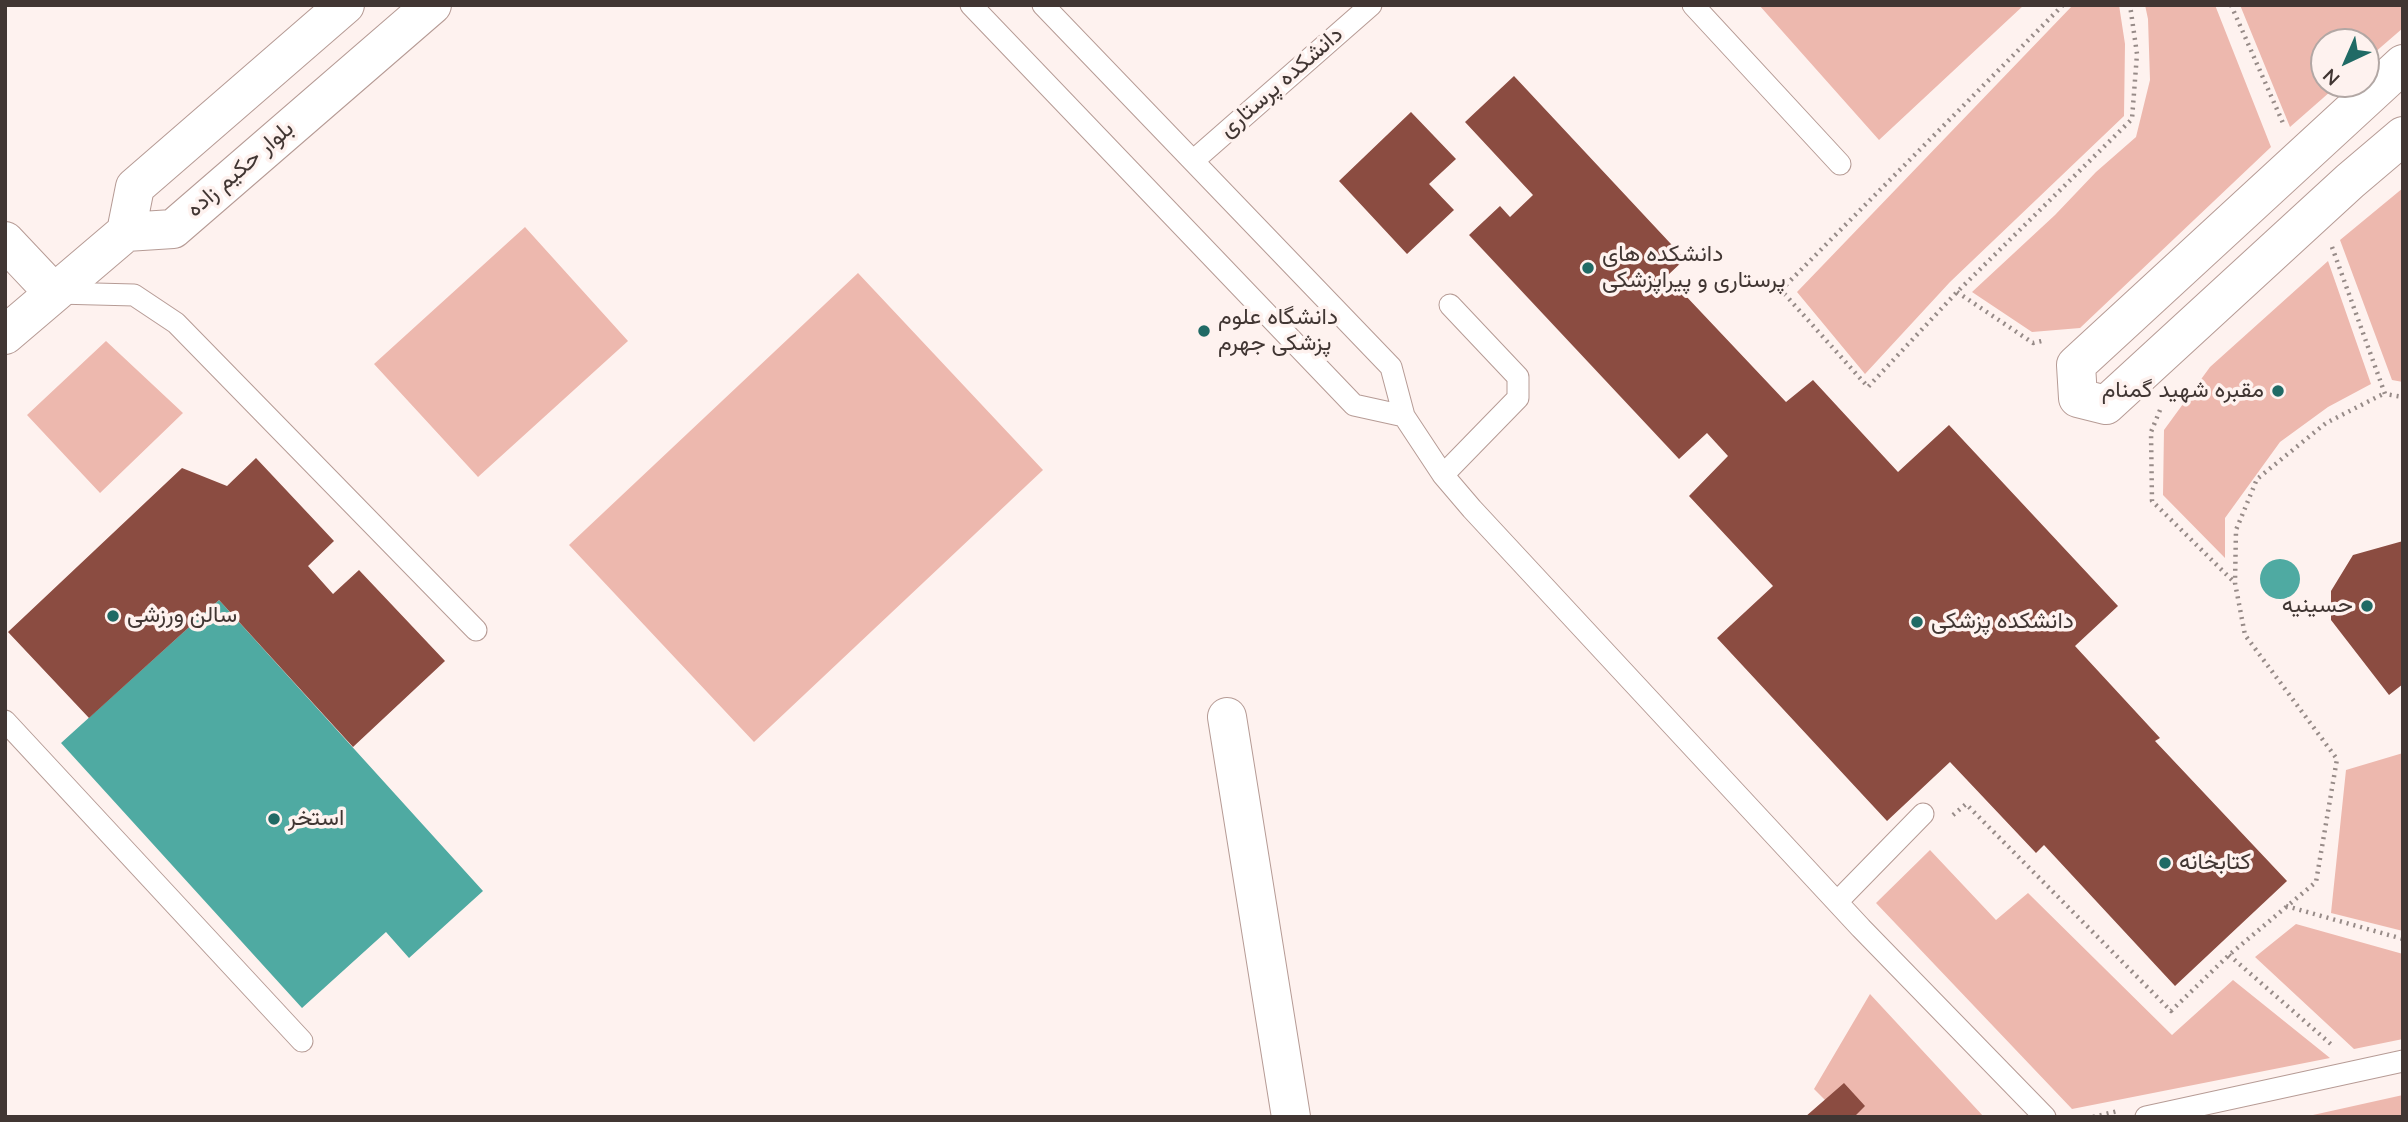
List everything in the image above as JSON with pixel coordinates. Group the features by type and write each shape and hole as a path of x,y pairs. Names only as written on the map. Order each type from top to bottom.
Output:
{"street":[{"path":"5,335 126,232 135,187 345,5"},
{"name":"بلوار حکیم زاده","path":"126,232 173,229 432,5"},
{"path":"2403,64 2076,365 2078,398 2106,405 2403,136"},
{"path":"5,241 54,293"},
{"path":"1227,717 1291,1117"}],"lane":[{"path":"971,5 1354,405 1404,416"},
{"path":"1043,5 1391,367 1404,416 1443,475 1592,640 1837,902 2045,1117"},
{"name":"دانشکده پرستاری","path":"1193,161 1371,5"},
{"path":"1693,5 1840,164"},
{"path":"54,293 134,295 177,323 477,630"},
{"path":"1443,475 1518,398 1518,377 1450,305"},
{"path":"5,721 302,1041"},
{"path":"1837,902 1923,814"},
{"path":"2146,1117 2403,1061"}],"path":[{"path":"2063,5 1781,290 1868,387 1957,292 2132,119 2137,54 2130,5"},
{"path":"2231,5 2286,130"},
{"path":"2311,217 2334,251 2385,393"},
{"path":"1946,822 1966,804 2171,1011 2285,905 2316,882 2337,759 2245,635 2235,583 2236,530 2257,479 2326,423 2385,393 2403,397"},
{"path":"2161,406 2151,432 2152,501 2235,583"},
{"path":"2285,905 2403,939"},
{"path":"2229,955 2339,1051"}],"shaded area":[{"path":"1759,5 2024,5 1879,140"},
{"path":"2073,5 2119,5 2125,44 2124,116 1950,282 1865,374 1797,292"},
{"path":"2145,5 2215,5 2271,147 2080,328 2032,332 1972,292 2136,137 2150,80"},
{"path":"2240,5 2403,5 2403,28 2380,48 2380,28 2310,28 2310,98 2323,98 2290,127"},
{"path":"2403,188 2403,382 2392,380 2340,240"},
{"path":"525,227 628,341 478,477 374,364"},
{"path":"2328,261 2371,384 2328,407 2280,442 2225,518 2225,558 2163,495 2164,430 2210,367"},
{"path":"858,273 1043,470 754,742 569,545"},
{"path":"106,341 183,413 100,493 27,415"},
{"path":"2403,753 2403,931 2331,913 2346,770"},
{"path":"1930,850 1996,920 2028,893 2172,1035 2233,980 2330,1058 2072,1109 1876,903"},
{"path":"2296,924 2403,954 2403,1039 2354,1049 2255,957"},
{"path":"1870,994 1984,1117 1842,1117 1814,1089"},
{"path":"2403,1095 2403,1117 2304,1117"}],"water":[{"path":"2280,559 2294,565 2300,579 2294,593 2280,599 2266,593 2260,579 2266,565"},
{"name":"استخر","path":"219,600 483,891 409,958 386,932 302,1008 61,743"}],"building":[{"name":"دانشکده پزشکی","path":"1514,76 1685,259 1667,276 1786,402 1813,380 1898,472 1949,425 2118,606 2075,646 2160,738 2155,741 2287,881 2175,986 2044,845 2036,853 1950,762 1887,821 1717,638 1773,586 1689,496 1728,456 1707,433 1679,459 1469,235 1500,206 1510,217 1533,195 1465,122"},
{"path":"1411,112 1456,159 1429,184 1454,210 1407,254 1339,181"},
{"path":"256,458 334,541 308,566 333,594 359,570 445,661 353,747 219,600 89,718 8,632 182,468 227,486"},
{"name":"حسینیه","path":"2403,541 2403,684 2389,695 2331,620 2331,591 2353,555"},
{"path":"1844,1083 1865,1106 1854,1117 1805,1117"}],"place":[{"name":"دانشکده های پرستاری و پیراپزشکی","path":"1588,268"},
{"name":"دانشگاه علوم پزشکی جهرم","path":"1204,331"},
{"name":"مقبره شهید گمنام","path":"2278,391"},
{"name":"حسینیه","path":"2367,606"},
{"name":"سالن ورزشی","path":"113,616"},
{"name":"دانشکده پزشکی","path":"1917,622"},
{"name":"استخر","path":"274,819"},
{"name":"کتابخانه","path":"2165,863"}]}
